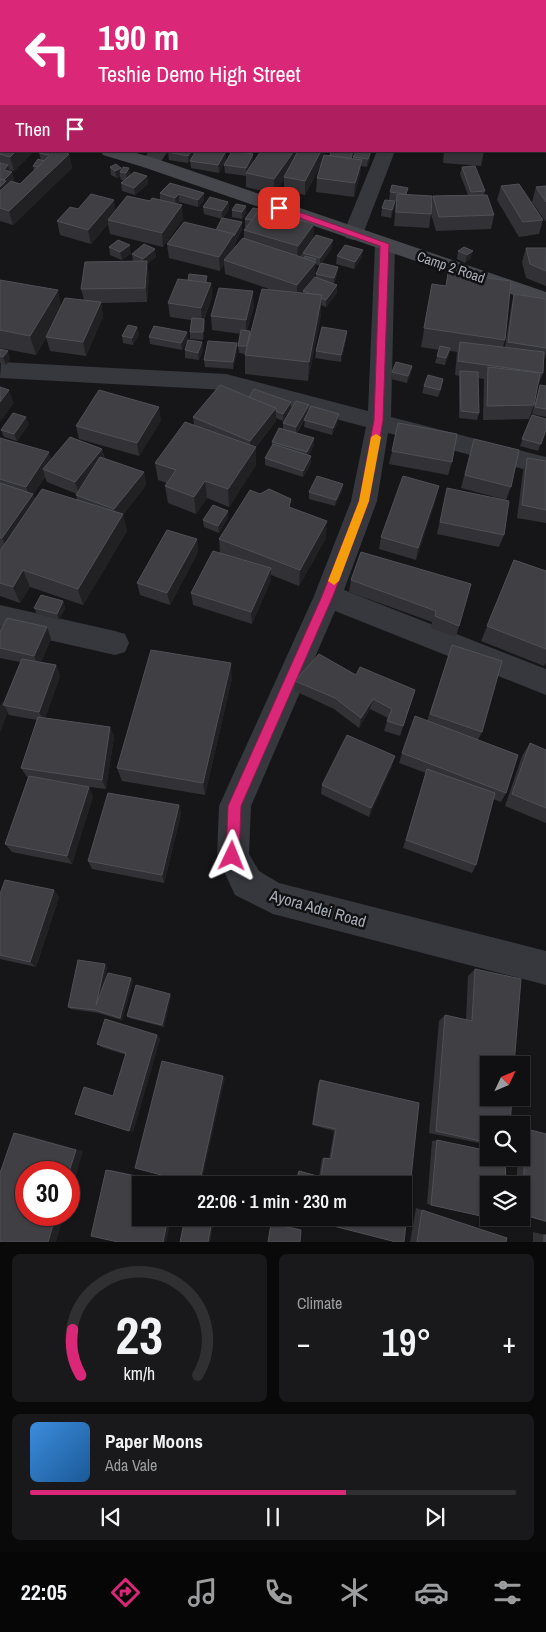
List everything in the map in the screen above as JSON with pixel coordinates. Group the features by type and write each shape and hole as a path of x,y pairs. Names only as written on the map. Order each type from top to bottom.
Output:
{"street":[{"name":"Camp 2 Road","path":"117,152 155,157 353,234 546,299"},
{"path":"353,234 386,152"},
{"name":"Ayora Adei Road","path":"384,244 379,420 364,501 328,596 235,806 232,856 247,883 273,898 546,968"},
{"path":"1,370 226,382 379,420 546,466"},
{"path":"328,596 546,682"},
{"path":"0,617 115,643"}],"building":[{"path":"0,152 15,152 10,157 0,154"},
{"path":"40,152 50,152 48,155"},
{"path":"53,152 69,154 9,211 0,208 0,191 11,181 20,184"},
{"path":"168,152 190,152 188,156"},
{"path":"195,152 225,152 218,165 190,161"},
{"path":"231,152 253,154 246,168 224,165"},
{"path":"260,152 293,152 274,179 246,173"},
{"path":"297,152 320,152 305,181 284,177"},
{"path":"331,152 353,152 351,158 330,156"},
{"path":"356,152 371,152 368,159 353,157"},
{"path":"324,155 362,160 355,183 317,178"},
{"path":"38,159 44,161 38,167 33,166"},
{"path":"0,163 8,165 4,170 12,172 4,180 0,179"},
{"path":"116,164 121,168 115,171 110,167"},
{"path":"475,166 485,191 471,192 462,167"},
{"path":"123,167 129,168 126,173 120,172"},
{"path":"134,172 147,176 134,188 121,183"},
{"path":"0,179 6,181 0,187"},
{"path":"170,183 204,193 198,200 179,194 175,198 160,193"},
{"path":"519,184 543,220 523,222 501,186"},
{"path":"392,185 408,188 406,194 390,192"},
{"path":"546,186 546,202 536,187"},
{"path":"91,194 114,200 88,230 57,221 70,207 78,209"},
{"path":"397,194 432,196 431,214 396,212"},
{"path":"487,195 494,215 439,217 433,196"},
{"path":"127,196 150,201 152,198 182,205 162,233 108,220"},
{"path":"210,197 228,202 222,211 203,207"},
{"path":"385,200 395,201 392,210 382,208"},
{"path":"236,204 246,206 242,212 232,210"},
{"path":"253,208 259,209 252,220 245,219"},
{"path":"261,209 314,224 298,246 244,230"},
{"path":"222,218 242,222 234,236 234,234 216,230"},
{"path":"184,222 234,234 219,257 167,244"},
{"path":"316,235 333,240 320,258 303,253"},
{"path":"243,238 316,262 297,285 224,260"},
{"path":"118,240 130,245 120,252 109,247"},
{"path":"144,244 155,249 143,259 132,254"},
{"path":"345,245 363,250 355,262 337,256"},
{"path":"464,247 473,251 467,255 458,251"},
{"path":"526,248 546,248 546,271 530,264"},
{"path":"305,256 316,259 314,262 304,258"},
{"path":"147,261 145,288 81,289 85,262"},
{"path":"321,263 338,267 334,278 316,274"},
{"path":"448,273 511,281 505,340 424,328 432,284 446,286"},
{"path":"189,274 207,276 205,283 188,280"},
{"path":"315,277 337,285 326,300 321,298 322,295 303,291"},
{"path":"178,279 211,283 201,308 168,303"},
{"path":"0,280 58,290 30,336 0,330"},
{"path":"219,288 253,291 246,320 211,316"},
{"path":"262,289 322,295 309,362 245,355"},
{"path":"514,294 546,299 546,348 508,342"},
{"path":"65,298 101,302 83,342 46,337"},
{"path":"192,318 204,319 203,332 190,332"},
{"path":"128,325 137,327 132,338 122,336"},
{"path":"154,326 187,332 181,343 149,337"},
{"path":"322,327 347,331 341,355 316,351"},
{"path":"241,330 250,331 247,346 238,346"},
{"path":"188,340 202,342 198,353 185,350"},
{"path":"208,341 237,343 233,362 204,360"},
{"path":"460,342 544,352 543,373 458,361"},
{"path":"440,346 450,348 446,358 437,356"},
{"path":"0,349 8,351 3,357 0,356"},
{"path":"396,362 412,366 408,376 392,372"},
{"path":"488,367 540,373 534,405 487,406"},
{"path":"460,371 478,372 479,413 461,411"},
{"path":"428,375 443,379 440,390 424,386"},
{"path":"220,385 276,408 250,441 193,417"},
{"path":"540,385 546,386 546,409 535,407"},
{"path":"0,387 9,390 0,402"},
{"path":"254,389 291,402 283,414 276,411 276,408 249,397"},
{"path":"99,390 159,407 137,443 76,426"},
{"path":"296,401 309,405 296,427 283,423"},
{"path":"311,406 339,414 333,428 304,420"},
{"path":"13,413 26,417 14,434 1,430"},
{"path":"532,415 546,419 546,430 541,444 522,439"},
{"path":"185,422 256,447 228,489 205,481 194,497 165,486 176,470 155,463"},
{"path":"398,423 457,434 452,462 392,451"},
{"path":"279,428 314,438 307,452 272,442"},
{"path":"70,437 102,449 75,482 43,469"},
{"path":"0,438 49,452 26,487 0,479"},
{"path":"474,439 519,450 511,487 465,475"},
{"path":"273,444 311,456 303,471 265,458"},
{"path":"100,457 144,472 114,509 76,495"},
{"path":"527,458 546,461 546,510 522,505"},
{"path":"317,476 343,484 336,500 309,492"},
{"path":"403,476 439,486 418,548 381,537"},
{"path":"0,483 33,494 2,538 0,538"},
{"path":"447,488 509,501 504,535 440,522"},
{"path":"42,489 123,514 78,589 23,570 13,587 0,583 0,551"},
{"path":"269,489 291,499 289,507 327,521 300,570 219,539 250,490 260,494"},
{"path":"213,505 228,511 218,526 203,520"},
{"path":"167,530 197,539 167,593 137,583"},
{"path":"213,551 271,568 251,612 191,593"},
{"path":"361,552 471,584 459,626 435,616 436,611 351,580"},
{"path":"514,560 546,571 546,649 487,626"},
{"path":"41,595 63,601 57,614 34,608"},
{"path":"7,618 47,627 34,656 0,648 0,632"},
{"path":"452,645 502,661 482,732 430,714"},
{"path":"151,650 231,663 203,783 117,768"},
{"path":"319,654 356,675 360,667 415,690 403,726 387,721 392,709 373,699 361,718 335,698 295,681"},
{"path":"22,659 56,665 39,712 3,705"},
{"path":"415,716 518,755 506,793 402,753"},
{"path":"38,717 110,727 102,780 21,768"},
{"path":"347,735 395,756 371,808 322,785"},
{"path":"530,743 546,750 546,808 512,794"},
{"path":"427,769 495,793 476,865 406,840"},
{"path":"29,776 89,787 67,856 5,844"},
{"path":"108,793 179,805 162,875 88,861"},
{"path":"5,880 54,890 30,962 0,955 0,894"},
{"path":"78,960 105,964 96,1005 108,973 131,978 120,1018 95,1010 68,1007"},
{"path":"475,969 521,979 515,1056 480,1056 480,1106 511,1106 511,1116 480,1116 480,1141 436,1131 445,1015 472,1021"},
{"path":"136,985 170,994 162,1025 127,1016"},
{"path":"105,1019 157,1035 129,1131 75,1114 84,1087 113,1096 126,1053 97,1044"},
{"path":"162,1061 223,1076 201,1176 165,1176 135,1168"},
{"path":"320,1080 419,1103 411,1176 321,1176 324,1158 331,1159 336,1129 313,1124"},
{"path":"530,1130 546,1134 546,1221 530,1217 530,1176 524,1176 524,1166 530,1166"},
{"path":"14,1133 76,1150 72,1161 15,1161 15,1226 53,1226 48,1242 0,1242 0,1173"},
{"path":"437,1140 480,1149 480,1166 505,1166 506,1176 480,1176 480,1216 431,1205"},
{"path":"106,1170 135,1176 132,1176 132,1226 166,1226 163,1242 118,1242 91,1236"},
{"path":"299,1171 317,1176 298,1176"},
{"path":"422,1210 507,1238 506,1242 417,1242"},
{"path":"183,1226 211,1226 208,1242 180,1242"},
{"path":"271,1226 301,1230 300,1242 268,1242"},
{"path":"333,1226 406,1226 404,1242 396,1242"}],"slow traffic":[{"path":"334,581 364,501 376,437"}],"route":[{"path":"232,856 235,806 328,596 356,524 364,501 379,420 384,244 279,208"}]}
